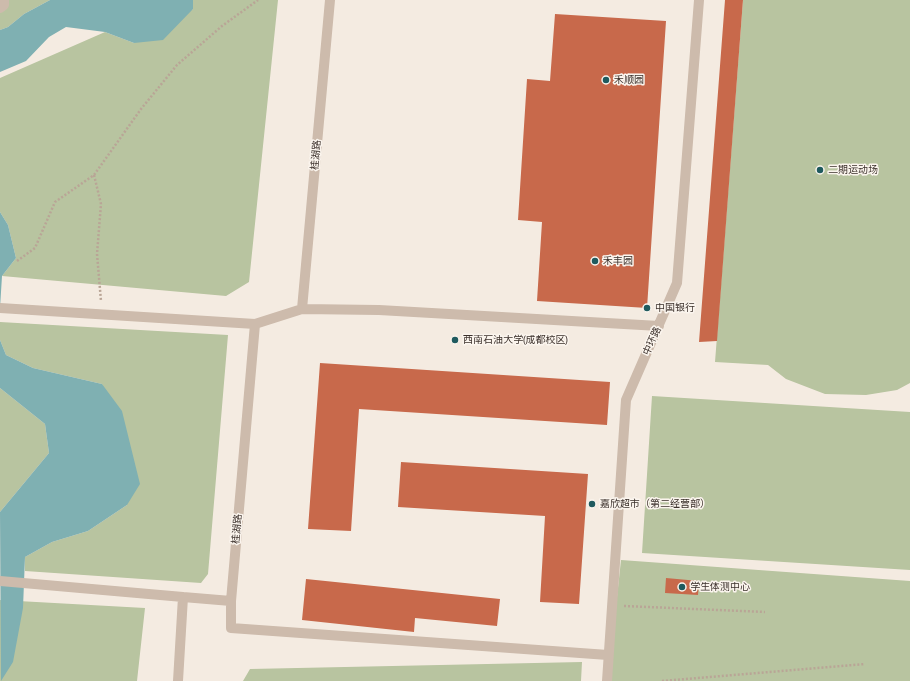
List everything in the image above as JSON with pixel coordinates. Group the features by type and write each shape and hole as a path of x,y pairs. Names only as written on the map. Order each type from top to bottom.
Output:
{"lane":[{"path":"0,8 4,5 4,0"},
{"name":"桂湖路","path":"302,309 330,0"},
{"name":"中环路","path":"607,681 626,400 677,283 699,0"},
{"path":"3,308 254,324 302,309 379,310 658,326"},
{"name":"桂湖路","path":"254,324 230,628 608,655"},
{"path":"0,581 231,601"},
{"path":"178,681 183,597"}],"path":[{"path":"17,261 35,248 55,202 94,175 141,109 177,65 222,26 258,0"},
{"path":"94,175 101,204 97,254 102,296 100,314"},
{"path":"612,605 765,612"},
{"path":"662,681 865,664"}],"green space":[{"path":"6,0 50,0 24,14 8,27 0,30 0,12"},
{"path":"193,0 278,0 249,282 226,296 2,276 16,258 8,225 0,212 0,78 105,32 134,43 193,9"},
{"name":"二期运动场","path":"743,0 910,0 910,383 897,390 866,395 825,394 786,379 768,365 715,362"},
{"path":"0,322 228,335 208,574 201,583 25,571 25,557 52,542 88,531 127,505 102,384 33,368 6,355 0,340"},
{"path":"0,388 45,424 49,453 0,512"},
{"path":"652,396 910,412 910,570 642,553"},
{"path":"621,560 910,581 910,681 608,681"},
{"path":"0,600 145,608 137,681 0,681"},
{"path":"582,662 581,681 243,681 250,669"}],"water":[{"path":"50,0 193,0 193,9 163,40 134,43 105,32 66,27 49,37 26,61 0,72 0,30 8,27 24,14"},
{"path":"0,212 8,225 16,258 2,276 0,308"},
{"path":"0,340 6,355 33,368 102,384 122,411 140,484 127,505 88,531 52,542 25,557 23,608 13,662 1,681 0,512 49,453 45,424 0,388"}],"building":[{"path":"725,0 743,0 717,341 699,342"},
{"path":"555,14 666,21 647,308 537,301 542,222 518,220 527,79 550,81"},
{"path":"320,363 610,382 607,425 359,409 351,531 308,529"},
{"path":"401,462 588,474 579,604 540,602 545,516 398,507"},
{"name":"学生体测中心","path":"666,578 699,581 698,595 665,593"},
{"path":"306,579 500,599 497,626 415,618 414,632 302,620"}],"place":[{"name":"禾顺园","path":"606,80"},
{"name":"二期运动场","path":"820,170"},
{"name":"禾丰园","path":"595,261"},
{"name":"中国银行","path":"647,308"},
{"name":"西南石油大学(成都校区)","path":"455,340"},
{"name":"嘉欣超市（第二经营部）","path":"592,504"},
{"name":"学生体测中心","path":"682,587"}]}
